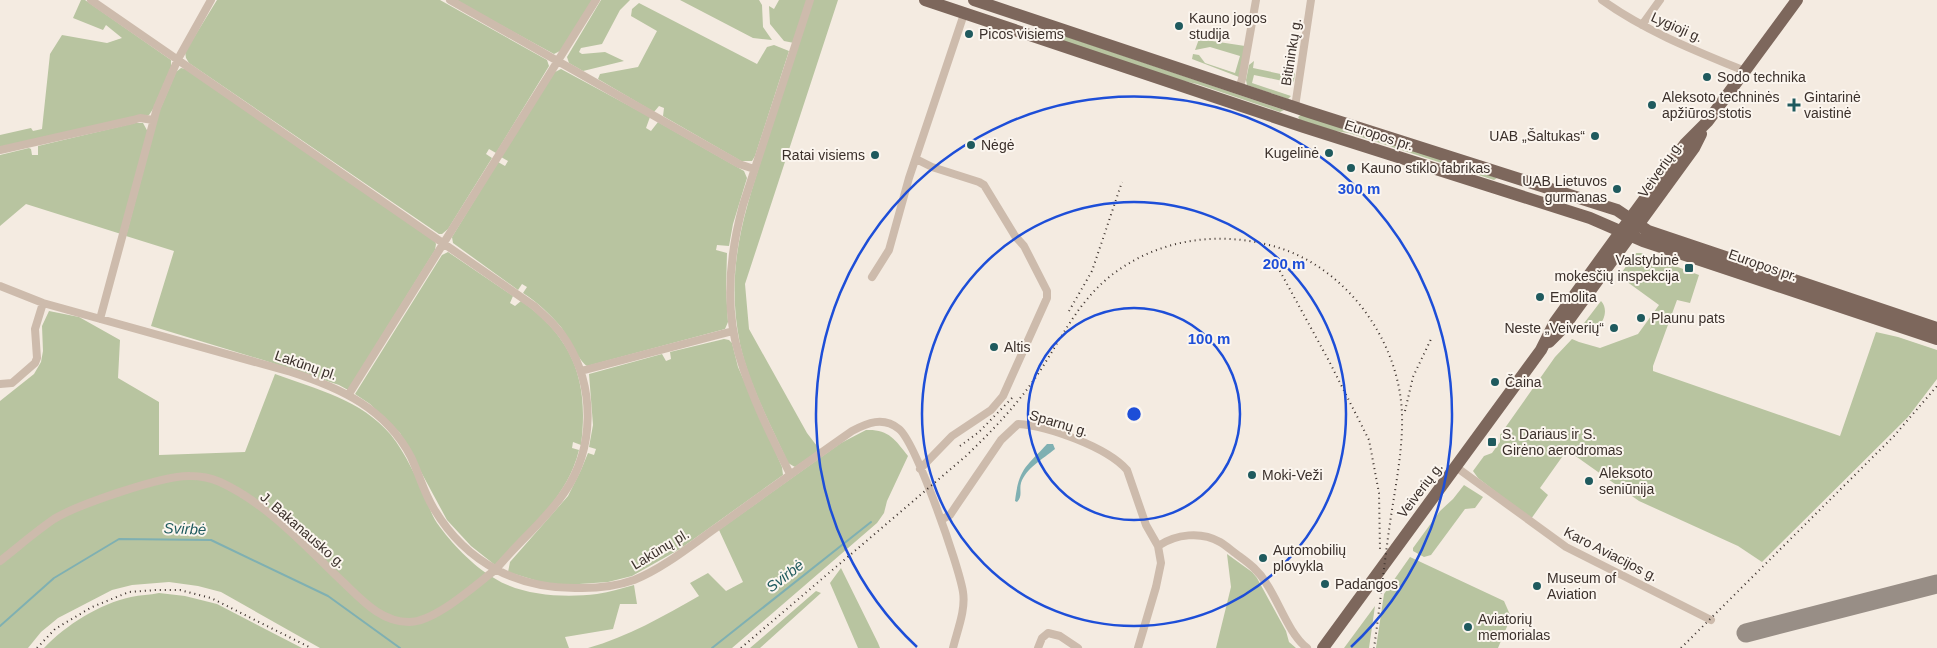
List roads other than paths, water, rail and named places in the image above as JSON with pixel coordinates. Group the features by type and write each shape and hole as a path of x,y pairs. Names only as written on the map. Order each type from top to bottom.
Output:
{"main road":[{"name":"Europos pr.","path":"925,0 1278,118 1598,221 1626,234 1937,339"},
{"path":"964,14 969,0"},
{"name":"Europos pr.","path":"974,0 1239,89 1608,207 1648,231 1937,328"},
{"name":"Veiverių g.","path":"1323,648 1541,350 1563,328 1634,222 1694,148 1708,121 1794,1"},
{"path":"1048,41 1053,26"},
{"path":"1278,118 1291,114 1295,107"},
{"path":"1503,190 1508,175"}],"street":[{"name":"J. Bakanausko g.","path":"0,561 49,522 78,508 130,489 189,476 208,478 220,482 259,506 284,526 380,615 396,621 409,622 435,615 495,570 556,503 582,457 587,426 586,396 581,371 566,340 554,324 534,306 444,243 178,58 91,0"},
{"path":"100,319 163,93 178,58 211,0"},
{"path":"450,0 739,164 754,169"},
{"path":"349,394 596,0"},
{"path":"790,474 749,386 738,354 730,294 733,246 741,211 810,0"},
{"path":"1239,89 1256,0"},
{"name":"Bitininkų g.","path":"1295,107 1311,0"},
{"name":"Lygioji g.","path":"1602,0 1642,26 1745,71"},
{"path":"1642,26 1660,0"},
{"path":"872,277 889,250 916,159 964,14"},
{"path":"0,150 133,120 145,118 154,120"},
{"path":"916,159 932,167 979,182 984,186 1015,236 1024,246 1047,291 1047,298 1003,396 991,410 952,436 920,469"},
{"name":"Lakūnų pl.","path":"0,286 43,303 292,372 349,394 389,426 410,456 433,508 461,543 495,570 528,583 551,588 588,588 623,583 649,573 681,553 852,431 869,422 884,422 898,428 910,444 941,520 957,567 964,593 962,612 953,648"},
{"path":"0,384 12,383 35,363 37,358 35,329 43,303"},
{"path":"581,371 734,331"},
{"name":"Sparnų g.","path":"941,520 950,514 1008,432 1018,424 1079,441 1105,452 1127,470 1146,525 1158,546 1161,563 1138,648"},
{"name":"Karo Aviacijos g.","path":"1456,467 1566,548 1711,620"},
{"path":"1158,546 1166,541 1184,536 1209,538 1220,542 1258,570 1293,630 1307,648"},
{"path":"1038,648 1045,634 1054,634 1066,639 1078,648"}],"water":[{"path":"1047,444 1053,444 1055,449 1035,464 1023,478 1020,497 1017,502 1015,501 1021,475 1029,463"}],"waterway":[{"name":"Svirbė","path":"712,648 871,522"},
{"name":"Svirbė","path":"0,626 54,578 119,539 211,540 328,596 400,648"}],"railway":[{"path":"1069,311 1092,271 1122,182"},
{"path":"741,648 986,437 1022,396 1074,317 1106,279 1137,259 1155,251 1173,245 1211,239 1250,241 1269,245 1296,254 1321,269 1344,287 1363,309 1379,333 1391,359 1399,387 1402,415 1401,442 1374,648"},
{"path":"1275,262 1329,361 1369,440 1379,493 1380,551"},
{"path":"1405,411 1413,377 1432,337"},
{"path":"1681,648 1894,436 1937,386"},
{"path":"960,446 979,432 1013,397"},
{"path":"37,648 55,629 92,607 129,592 156,590 180,590 211,598 311,648"}],"place":[{"name":"Kauno jogos studija","path":"1179,26"},
{"name":"Picos visiems","path":"969,34"},
{"name":"Sodo technika","path":"1707,77"},
{"name":"Aleksoto techninės apžiūros stotis","path":"1652,105"},
{"name":"Gintarinė vaistinė","path":"1794,105"},
{"name":"UAB „Šaltukas“","path":"1595,136"},
{"name":"Nėgė","path":"971,145"},
{"name":"Kugelinė","path":"1329,153"},
{"name":"Ratai visiems","path":"875,155"},
{"name":"Kauno stiklo fabrikas","path":"1351,168"},
{"name":"UAB Lietuvos gurmanas","path":"1617,189"},
{"name":"Valstybinė mokesčių inspekcija","path":"1689,268"},
{"name":"Emolita","path":"1540,297"},
{"name":"Plaunu pats","path":"1641,318"},
{"name":"Neste „Veiverių“","path":"1614,328"},
{"name":"Altis","path":"994,347"},
{"name":"Čaina","path":"1495,382"},
{"name":"S. Dariaus ir S. Girėno aerodromas","path":"1492,442"},
{"name":"Moki-Veži","path":"1252,475"},
{"name":"Aleksoto seniūnija","path":"1589,481"},
{"name":"Automobilių plovykla","path":"1263,558"},
{"name":"Padangos","path":"1325,584"},
{"name":"Museum of Aviation","path":"1537,586"},
{"name":"Aviatorių memorialas","path":"1468,627"}]}
